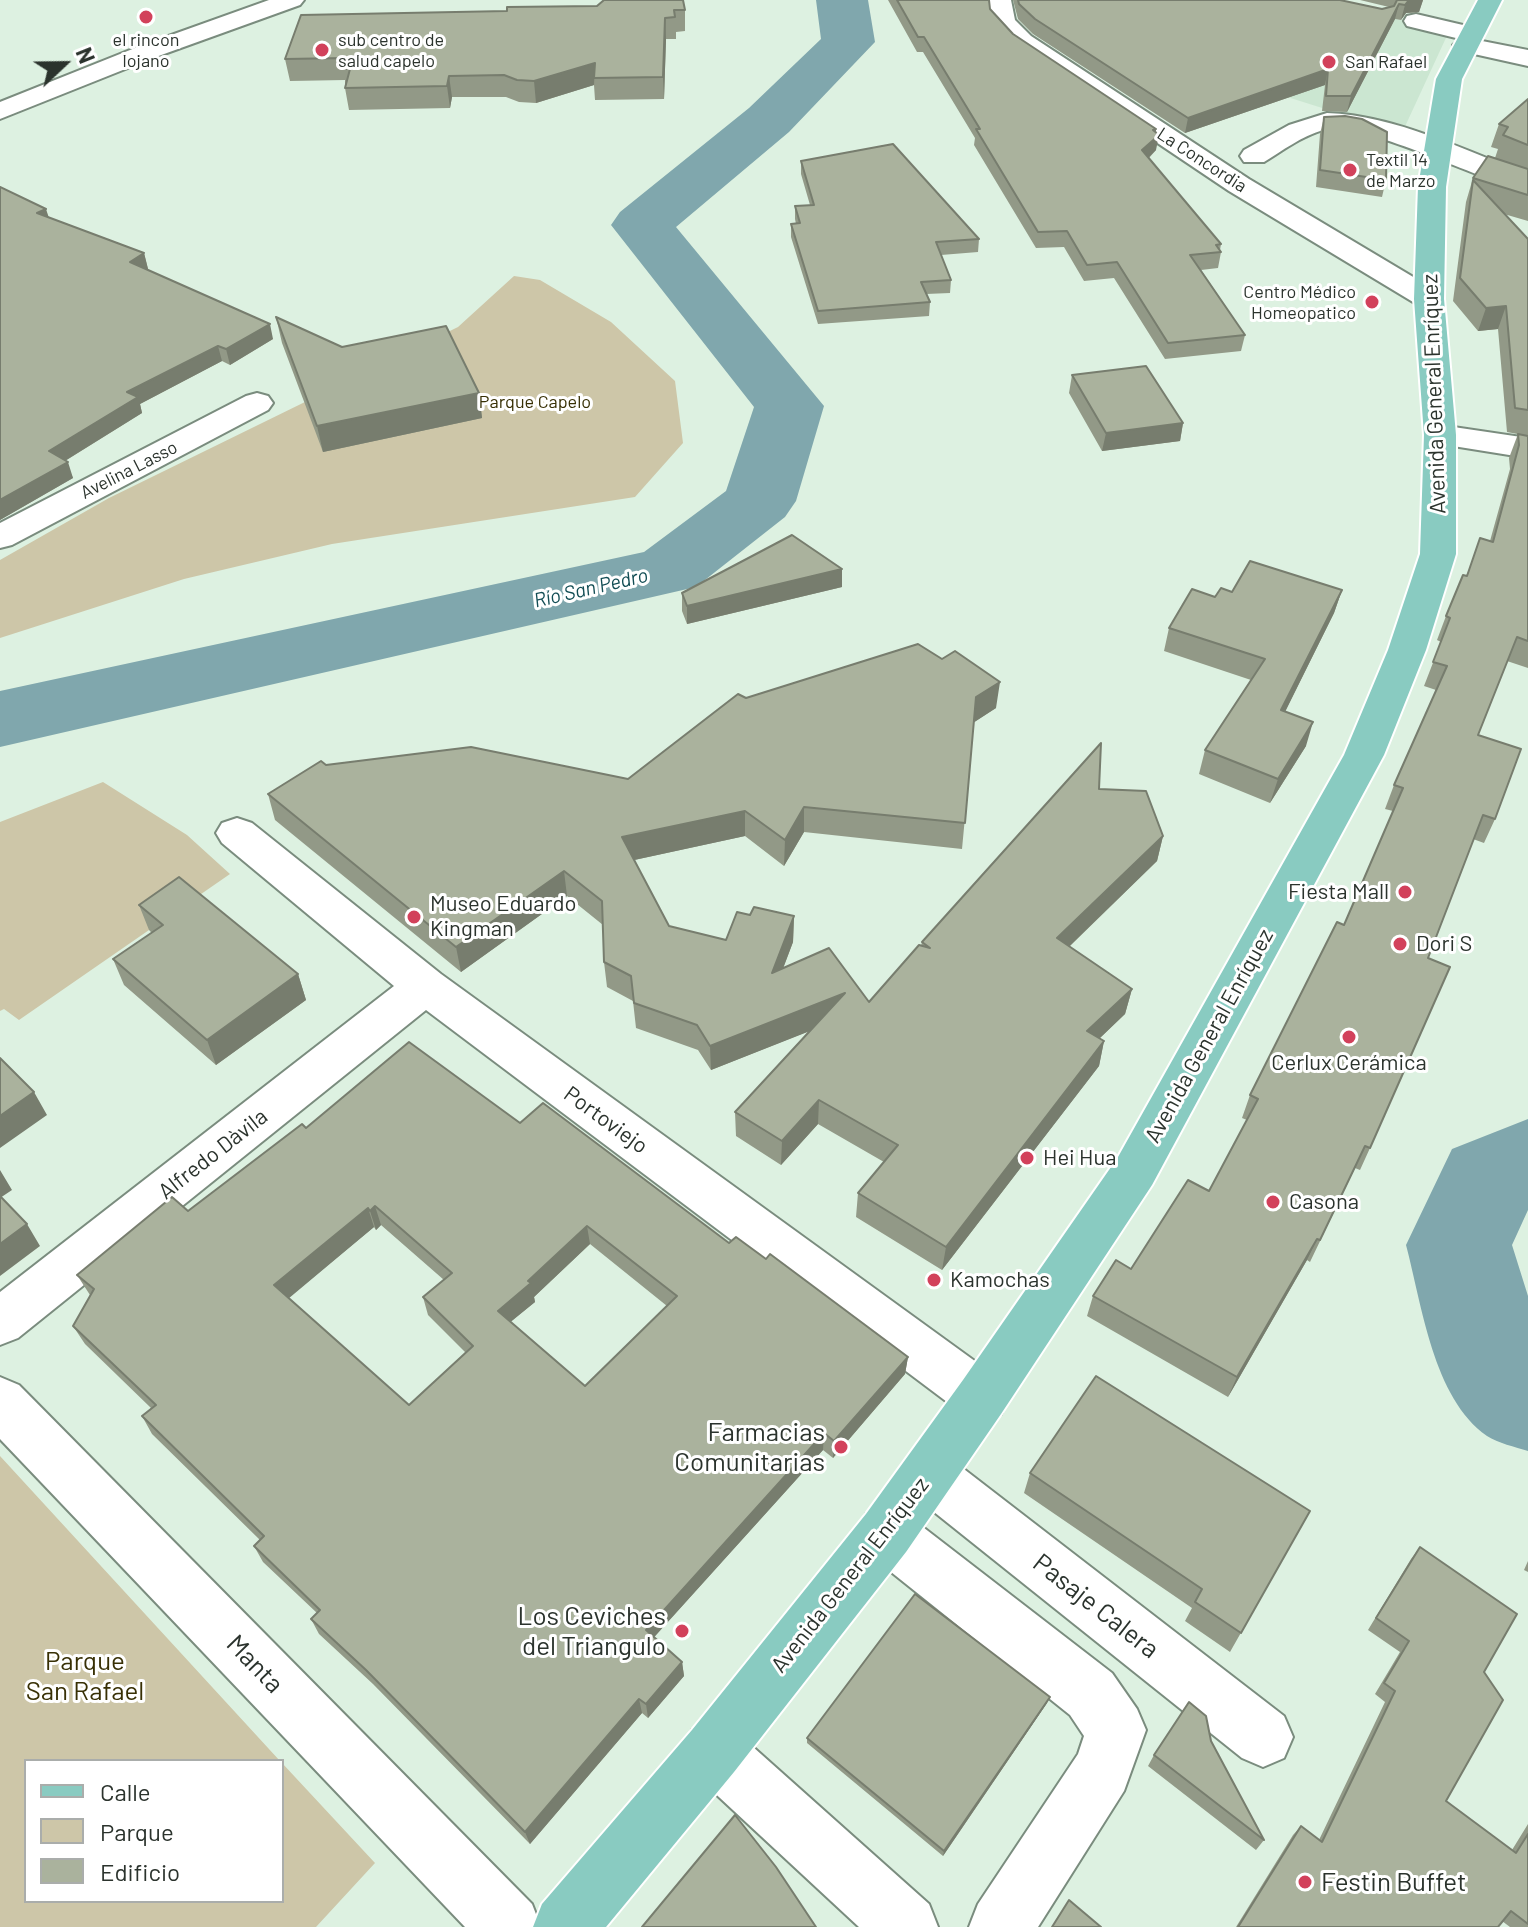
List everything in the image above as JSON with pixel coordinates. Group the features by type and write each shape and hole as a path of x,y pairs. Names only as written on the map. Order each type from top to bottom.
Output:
{"main road":[{"name":"Avenida General Enríquez","path":"565,1927 713,1751 886,1533 982,1397 1135,1171 1364,755 1407,650 1438,554 1440,435 1429,299 1432,187 1444,98 1490,0"}],"street":[{"path":"14,80 231,0"},
{"path":"0,111 144,53 292,0"},
{"name":"La Concordia","path":"999,0 1003,22 1022,41 1239,185 1429,299"},
{"path":"1416,21 1471,35 1528,58"},
{"path":"1471,35 1528,39"},
{"path":"1254,156 1329,120 1399,137 1528,184"},
{"name":"Avelina Lasso","path":"0,537 257,403"},
{"path":"1440,435 1528,448"},
{"name":"Portoviejo","path":"237,833 425,986 982,1397"},
{"name":"Alfredo Dàvila","path":"0,1322 425,986"},
{"name":"Manta","path":"0,1402 509,1927"},
{"name":"Pasaje Calera","path":"928,1474 1263,1737"},
{"path":"886,1533 1091,1694 1116,1730 1103,1770 1001,1927"},
{"path":"713,1751 906,1927"}],"shaded area":[{"name":"San Rafael","path":"1260,0 1451,27 1402,133 1284,96"}],"green space":[{"name":"Parque Capelo","path":"514,276 540,280 611,322 675,381 683,443 635,497 332,544 184,579 0,638 0,560 109,498 458,327"},
{"path":"103,782 187,835 230,874 19,1020 4,1009 0,1011 0,822"},
{"name":"Parque San Rafael","path":"0,1456 278,1759 24,1759 24,1903 284,1903 284,1765 375,1863 316,1927 0,1927"}],"building":[{"path":"604,0 683,0 685,10 674,10 675,17 665,18 663,77 594,78 595,63 534,81 504,75 449,76 447,86 345,88 350,69 343,69 346,58 285,59 301,15 507,11 507,7 597,6"},
{"path":"897,0 989,0 990,9 1013,34 1156,129 1153,130 1159,135 1142,150 1221,244 1216,245 1221,252 1190,255 1245,335 1168,343 1117,262 1087,265 1067,231 1038,232 976,129 980,129 924,37 918,37"},
{"path":"1018,0 1340,0 1382,9 1394,6 1397,0 1409,0 1405,5 1399,4 1351,96 1326,96 1328,69 1188,118 1035,19"},
{"path":"1528,99 1528,145 1503,135 1508,127 1499,124"},
{"path":"1324,117 1362,119 1387,132 1386,180 1320,170"},
{"path":"893,144 979,239 936,242 951,280 921,282 930,302 818,311 791,224 800,223 795,206 814,205 801,161"},
{"path":"1488,156 1528,169 1528,195 1473,178"},
{"path":"1473,180 1528,239 1528,410 1515,408 1506,306 1486,308 1460,278"},
{"path":"0,187 46,209 37,213 144,253 130,262 270,324 226,349 218,346 127,392 138,397 49,451 68,462 0,500"},
{"path":"276,317 342,347 446,326 479,393 317,426"},
{"path":"1146,366 1183,423 1106,433 1072,375"},
{"path":"1518,434 1528,436 1528,641 1517,637 1478,735 1521,749 1495,819 1483,815 1428,958 1450,967 1370,1148 1365,1146 1320,1240 1317,1239 1237,1377 1093,1296 1116,1260 1131,1269 1188,1180 1209,1191 1258,1099 1250,1095 1337,922 1344,925 1403,788 1394,785 1447,666 1433,662 1450,618 1446,616 1463,575 1467,576 1480,538 1493,542 1519,445"},
{"path":"792,535 842,569 687,606 682,593"},
{"path":"1250,561 1342,590 1281,710 1313,722 1278,779 1205,750 1265,659 1169,628 1192,589 1215,597 1221,588 1232,592"},
{"path":"918,644 942,659 955,651 1000,682 976,697 965,823 804,807 785,840 745,811 622,837 669,926 726,940 737,912 750,915 754,907 794,916 772,973 829,948 869,1002 919,945 930,948 922,942 1101,743 1099,789 1146,791 1163,836 1057,938 1132,989 1087,1031 1104,1041 946,1247 858,1193 898,1145 819,1100 782,1141 735,1112 845,993 710,1046 697,1025 634,1003 631,976 604,962 602,901 564,871 456,947 268,794 321,761 326,765 471,747 628,779 738,694 746,698"},
{"path":"179,877 298,974 207,1040 113,959 163,925 139,905"},
{"path":"409,1042 520,1123 543,1103 729,1243 736,1237 766,1259 770,1254 908,1357 834,1441 824,1433 646,1630 682,1662 646,1704 639,1699 525,1832 366,1670 311,1619 320,1610 254,1546 264,1536 142,1416 156,1405 73,1326 94,1289 77,1275 172,1197 188,1211 302,1124 306,1128","holes":["375,1206 452,1273 423,1297 473,1346 409,1405 274,1285 368,1208 370,1211","587,1226 677,1296 585,1386 498,1311 531,1283 528,1281"]},
{"path":"0,1058 34,1092 0,1116"},
{"path":"0,1196 27,1224 0,1244"},
{"path":"1096,1376 1310,1511 1241,1633 1195,1602 1202,1589 1030,1473"},
{"path":"1420,1547 1517,1614 1484,1672 1503,1700 1446,1801 1516,1853 1528,1834 1528,1924 1511,1911 1498,1927 1238,1927 1301,1826 1322,1842 1395,1691 1384,1683 1409,1641 1376,1618"},
{"path":"915,1594 1050,1697 944,1851 807,1738"},
{"path":"1189,1702 1206,1716 1211,1741 1264,1840 1154,1755"},
{"path":"735,1815 776,1867 816,1927 642,1927"},
{"path":"1069,1900 1101,1927 1052,1927"}],"waterway":[{"name":"Río San Pedro","path":"0,719 669,570 759,501 789,406 642,225 769,120 848,42 842,0"},
{"path":"1528,1162 1489,1180 1459,1245 1494,1366 1528,1399"}],"place":[{"name":"el rincon lojano","path":"146,17"},
{"name":"sub centro de salud capelo","path":"322,50"},
{"name":"San Rafael","path":"1329,62"},
{"name":"Textil 14 de Marzo","path":"1350,170"},
{"name":"Centro Médico Homeopatico","path":"1372,302"},
{"name":"Fiesta Mall","path":"1405,892"},
{"name":"Museo Eduardo Kingman","path":"414,917"},
{"name":"Dori S","path":"1400,944"},
{"name":"Cerlux Cerámica","path":"1349,1037"},
{"name":"Hei Hua","path":"1027,1158"},
{"name":"Casona","path":"1273,1202"},
{"name":"Kamochas","path":"934,1280"},
{"name":"Farmacias Comunitarias","path":"841,1447"},
{"name":"Los Ceviches del Triangulo","path":"682,1631"},
{"name":"Festin Buffet","path":"1305,1882"}]}
